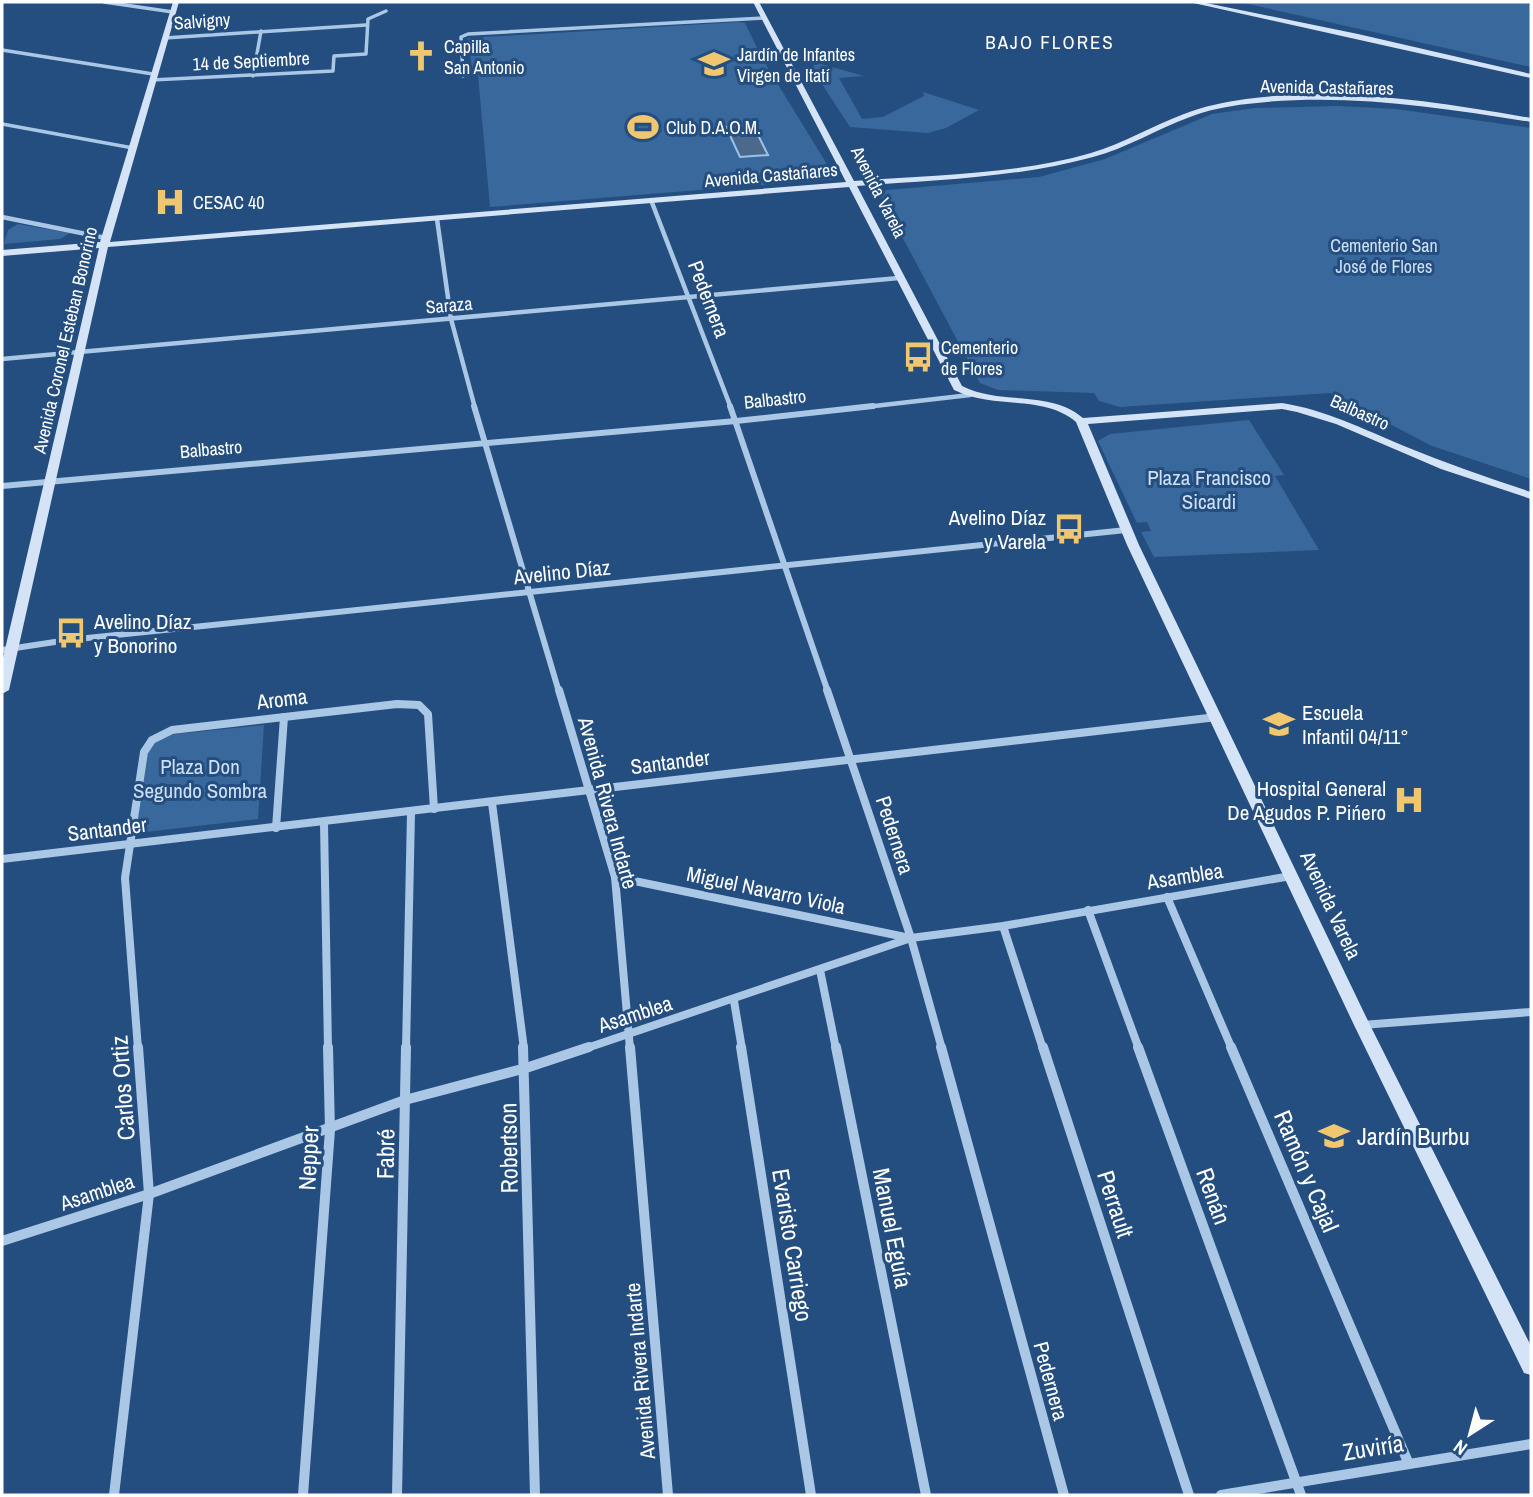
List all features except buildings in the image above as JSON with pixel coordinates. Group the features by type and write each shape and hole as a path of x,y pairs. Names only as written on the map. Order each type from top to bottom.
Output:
{"main road":[{"name":"Avenida Coronel Esteban Bonorino","path":"2,690 6,650 49,482 105,242 176,2"},
{"name":"Avenida Varela","path":"756,2 852,184 898,278 958,388 970,395"},
{"path":"1192,2 1531,74"},
{"path":"1209,2 1531,74"},
{"name":"Avenida Castañares","path":"2,253 105,242 437,219 1003,172 1057,163 1122,145 1187,114 1245,102 1305,100 1404,103 1531,120"},
{"name":"Balbastro","path":"970,395 1058,407 1074,414 1081,421 1282,406 1307,409 1329,415 1436,464 1531,496"},
{"name":"Avenida Varela","path":"1081,421 1126,530 1362,1025 1531,1366"}],"street":[{"path":"104,2 173,12"},
{"path":"366,24 368,19 386,11"},
{"path":"463,76 461,37 468,34 764,18"},
{"name":"Salvigny","path":"165,38 366,24"},
{"name":"14 de Septiembre","path":"2,50 152,77 253,76 333,71 334,56 366,54 366,24"},
{"path":"253,76 261,31"},
{"path":"2,124 133,148"},
{"name":"Pedernera","path":"651,200 691,297 736,421 911,938 1064,1495"},
{"path":"2,217 105,242"},
{"name":"Avenida Rivera Indarte","path":"437,219 451,319 484,442 527,593 615,877 668,1495"},
{"name":"Saraza","path":"2,359 898,278"},
{"name":"Balbastro","path":"2,486 736,421 970,395"},
{"name":"Avelino Díaz","path":"6,650 1126,530"},
{"name":"Aroma","path":"152,740 172,730 397,704 419,705 428,714 435,809"},
{"path":"276,828 284,717"},
{"name":"Santander","path":"2,859 411,813 850,757 1217,717"},
{"name":"Carlos Ortiz","path":"114,1495 149,1194 125,878 128,844 144,752 152,740"},
{"name":"Robertson","path":"492,803 526,1068 535,1495"},
{"name":"Fabré","path":"397,1495 411,813"},
{"name":"Nepper","path":"303,1495 330,1130 324,822"},
{"name":"Asamblea","path":"2,1241 149,1194 330,1130 405,1100 526,1068 734,1001 911,938 1003,926 1292,876"},
{"name":"Miguel Navarro Viola","path":"615,877 911,938"},
{"name":"Ramón y Cajal","path":"1167,897 1408,1462"},
{"name":"Renán","path":"1088,910 1301,1495"},
{"name":"Perrault","path":"1003,926 1189,1495"},
{"name":"Manuel Eguía","path":"820,970 926,1495"},
{"name":"Evaristo Carriego","path":"734,1001 811,1495"},
{"path":"1362,1025 1531,1012"},
{"name":"Zuviría","path":"1221,1495 1408,1462 1531,1444"}],"green space":[{"path":"1239,2 1525,2 1531,6 1531,67"},
{"name":"Club D.A.O.M.","path":"745,23 763,60 836,179 490,207 478,75 473,75 468,38"},
{"path":"821,64 864,76 839,78 862,119 883,117 924,96 923,92 979,110 946,128 928,133 850,127 812,69 814,65"},
{"name":"Cementerio San José de Flores","path":"1338,106 1396,109 1531,128 1531,479 1432,446 1330,393 1120,407 1099,401 1094,393 998,390 980,383 880,195 887,190 1039,177 1105,159 1212,114 1255,108"},
{"path":"18,224 70,233 60,239 4,244 8,230"},
{"name":"Plaza Francisco Sicardi","path":"1249,420 1284,475 1275,476 1319,550 1154,557 1141,532 1151,531 1147,522 1137,523 1098,441 1110,434"},
{"name":"Plaza Don Segundo Sombra","path":"264,725 258,819 128,834 148,737"}],"shaded area":[{"path":"753,125 768,155 740,157 726,127"}],"place":[{"name":"Capilla San Antonio","path":"421,56"},
{"name":"Jardín de Infantes Virgen de Itatí","path":"714,64"},
{"name":"Club D.A.O.M.","path":"643,127"},
{"name":"CESAC 40","path":"170,202"},
{"name":"Cementerio de Flores","path":"918,357"},
{"name":"Avelino Díaz y Varela","path":"1069,529"},
{"name":"Avelino Díaz y Bonorino","path":"71,633"},
{"name":"Escuela Infantil 04/11°","path":"1279,724"},
{"name":"Hospital General De Agudos P. Pińero","path":"1409,800"},
{"name":"Jardín Burbu","path":"1334,1136"}],"district":[{"name":"BAJO FLORES","path":"1050,42"}]}
